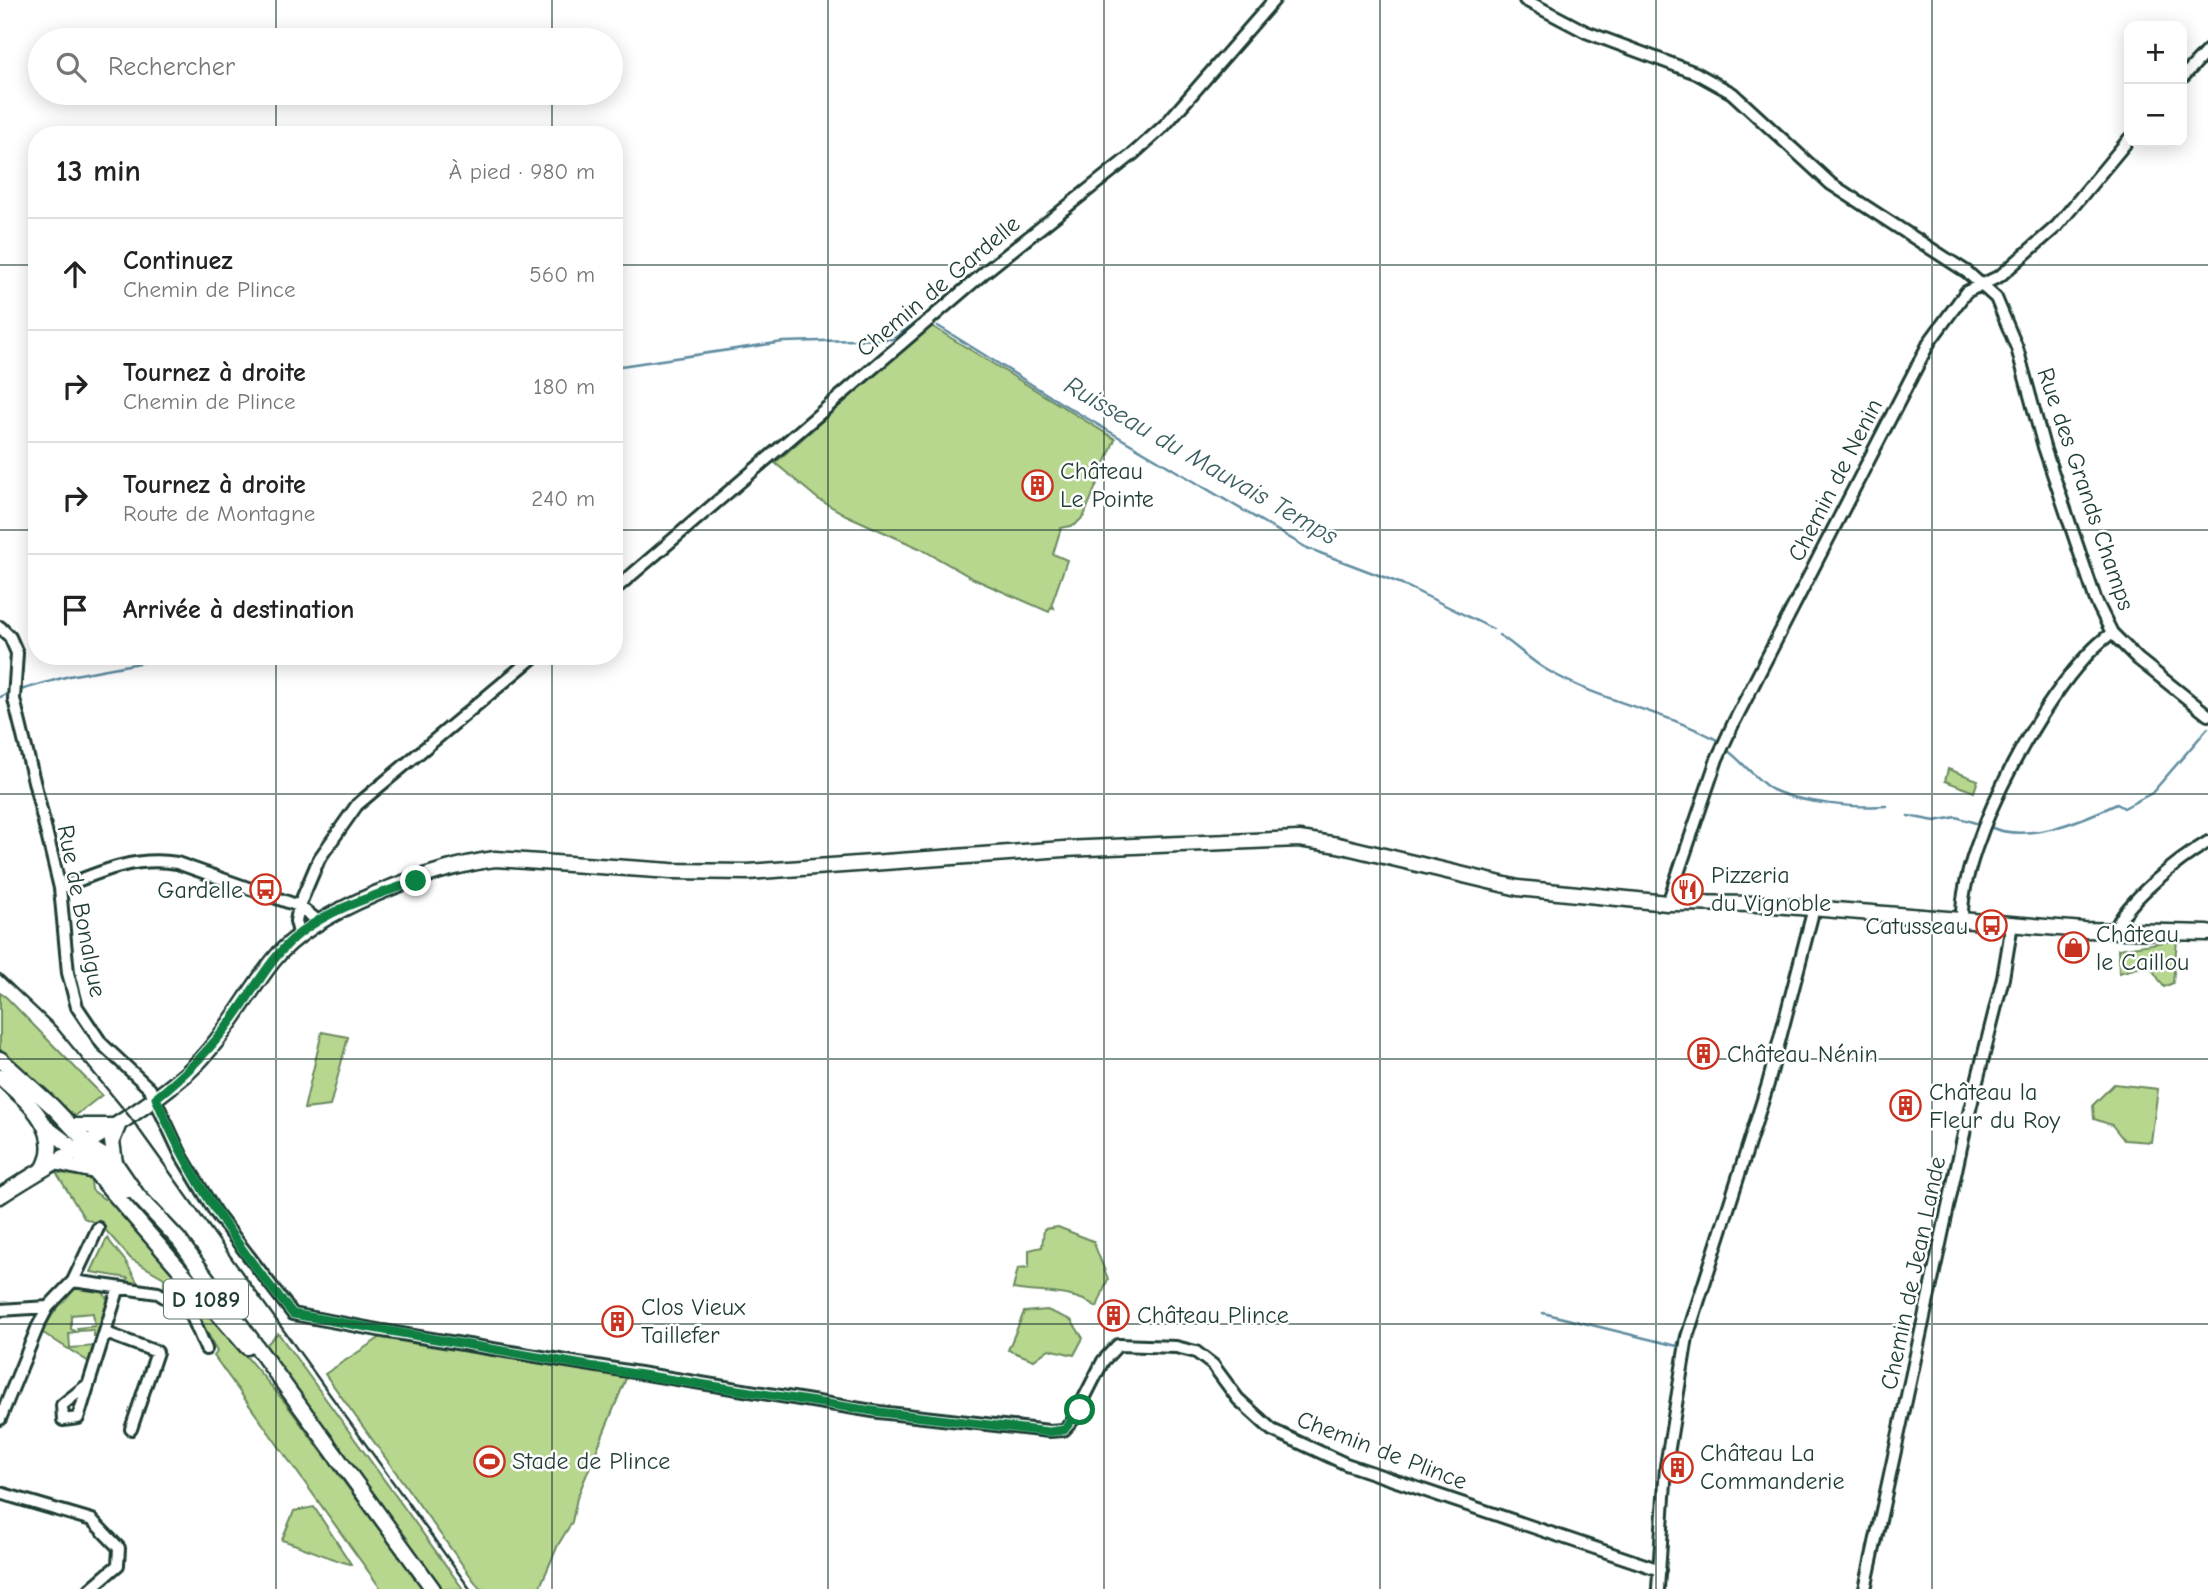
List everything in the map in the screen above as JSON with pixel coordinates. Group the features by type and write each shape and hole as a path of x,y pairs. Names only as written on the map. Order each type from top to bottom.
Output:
{"main road":[{"path":"0,1196 118,1126 187,1072 213,1045 274,959 299,933 318,920 372,896 474,862 517,859 748,872 1064,849 1299,839 1338,845 1518,887 1668,903 1814,908 2114,931 2208,933"},
{"name":"D 1089","path":"0,1059 71,1126 90,1170 178,1267 318,1432"},
{"name":"D 1089","path":"0,1077 75,1140 120,1186 137,1195"},
{"name":"D 1089","path":"22,1096 47,1128 115,1163 137,1195 190,1253 433,1589"},
{"path":"71,1126 118,1126"},
{"path":"115,1163 112,1141 118,1126"},
{"path":"47,1128 52,1155 49,1166"},
{"path":"49,1166 90,1170"}],"street":[{"name":"Chemin de Gardelle","path":"623,582 976,280 1141,147 1193,94 1275,0"},
{"path":"1525,0 1586,32 1696,73 1724,87 1762,118 1830,184 1982,284"},
{"path":"2187,73 2208,50"},
{"name":"Chemin de Nenin","path":"1668,903 1717,759 1758,672 1930,341 1966,292 2000,276 2057,226 2124,145"},
{"name":"Rue des Grands Champs","path":"1982,284 1996,298 2017,348 2044,447 2096,601 2112,633 2138,659 2208,715"},
{"name":"Rue de Bonalgue","path":"0,627 10,637 17,653 14,698 60,888 68,973 76,1007 102,1044 147,1085 156,1098"},
{"path":"1962,919 1971,867 1997,795 2063,684 2098,643 2112,633"},
{"path":"299,933 296,920 299,906 319,859 358,805 524,665"},
{"path":"2114,931 2121,918 2154,884 2190,853 2208,842"},
{"path":"60,888 111,867 159,860 177,863 299,906 318,920"},
{"path":"1658,1589 1667,1465 1687,1337 1768,1084 1814,908"},
{"name":"Chemin de Jean Lande","path":"1865,1589 1965,1129 2003,978 2012,924"},
{"name":"Chemin de Plince","path":"156,1098 181,1155 215,1212 288,1308 300,1316 852,1408 1049,1432 1064,1430 1073,1420 1103,1361 1118,1345 1176,1347 1196,1352 1213,1364 1238,1399 1272,1430 1346,1464 1660,1570"},
{"path":"0,1419 48,1307 73,1281 98,1228"},
{"path":"73,1281 118,1290 132,1288 158,1293 191,1314 206,1349"},
{"path":"86,1386 106,1333 118,1290"},
{"path":"0,1310 48,1307"},
{"path":"106,1333 157,1352 131,1429"},
{"path":"0,1493 92,1520 119,1548 118,1565 90,1589"}],"green space":[{"path":"930,325 1115,439 1084,516 1075,525 1061,528 1053,554 1067,560 1052,603 1054,608 1051,607 1049,612 974,579 921,549 846,515 818,499 775,463"},
{"path":"1948,769 1978,780 1974,792 1945,781"},
{"path":"2177,940 2173,983 2164,987 2149,965 2119,973 2118,949"},
{"path":"0,993 102,1095 75,1116 0,1054"},
{"path":"322,1032 348,1037 330,1106 304,1109"},
{"path":"2114,1084 2158,1089 2151,1142 2124,1140 2112,1125 2094,1119 2093,1105"},
{"path":"56,1172 76,1176 79,1172 91,1181 92,1190 104,1199 111,1197 284,1401 423,1589 381,1589 214,1356 217,1352 197,1315 183,1301 164,1290 164,1278 131,1259 102,1226 84,1218"},
{"path":"1058,1227 1093,1241 1108,1279 1097,1307 1067,1295 1013,1289 1018,1268 1029,1267 1029,1250 1042,1247 1044,1229"},
{"path":"107,1238 126,1262 140,1287 127,1286 128,1278 91,1272"},
{"path":"73,1287 103,1292 110,1304 99,1336 94,1336 93,1330 78,1331 77,1328 95,1326 93,1313 71,1315 71,1329 76,1332 69,1333 70,1348 95,1346 89,1362 40,1331"},
{"path":"1047,1310 1071,1320 1083,1338 1074,1355 1049,1349 1034,1360 1008,1350 1024,1312"},
{"path":"278,1333 463,1589 439,1589 264,1347"},
{"name":"Stade de Plince","path":"384,1335 627,1376 577,1498 572,1522 558,1545 539,1589 480,1589 325,1374"},
{"path":"314,1507 351,1564 282,1540 294,1511"}],"waterway":[{"name":"Ruisseau du Mauvais Temps","path":"623,366 783,342 893,339 923,317"},
{"name":"Ruisseau du Mauvais Temps","path":"938,326 1061,403 1307,548 1402,584 1493,629"},
{"name":"Ruisseau du Mauvais Temps","path":"1499,635 1541,666 1568,681 1677,722 1719,741"},
{"name":"Ruisseau du Mauvais Temps","path":"17,691 69,676 128,665"},
{"name":"Ruisseau du Mauvais Temps","path":"0,697 9,693"},
{"name":"Ruisseau du Mauvais Temps","path":"1990,827 2005,832 2038,831 2071,823 2117,804 2124,808 2152,793 2208,728"},
{"name":"Ruisseau du Mauvais Temps","path":"1727,750 1768,787 1785,795 1828,804 1886,806"},
{"name":"Ruisseau du Mauvais Temps","path":"1908,816 1935,821 1956,817 1979,824"},
{"path":"1543,1313 1677,1346 1735,1167"}],"railway":[{"path":"0,974 56,1027 130,1117 470,1589"}],"place":[{"name":"Château Le Pointe","path":"1037,485"},
{"name":"Pizzeria du Vignoble","path":"1688,889"},
{"name":"Gardelle","path":"266,890"},
{"name":"Catusseau","path":"1991,926"},
{"name":"Château le Caillou","path":"2073,948"},
{"name":"Château Nénin","path":"1704,1054"},
{"name":"Château la Fleur du Roy","path":"1906,1106"},
{"name":"Château Plince","path":"1114,1315"},
{"name":"Clos Vieux Taillefer","path":"618,1321"},
{"name":"Stade de Plince","path":"489,1461"},
{"name":"Château La Commanderie","path":"1677,1467"}],"route":[{"path":"416,881 340,909 299,933 274,959 213,1045 156,1098 181,1155 215,1212 293,1314 629,1373 930,1420 991,1423 1049,1432 1064,1430 1080,1410"}]}
